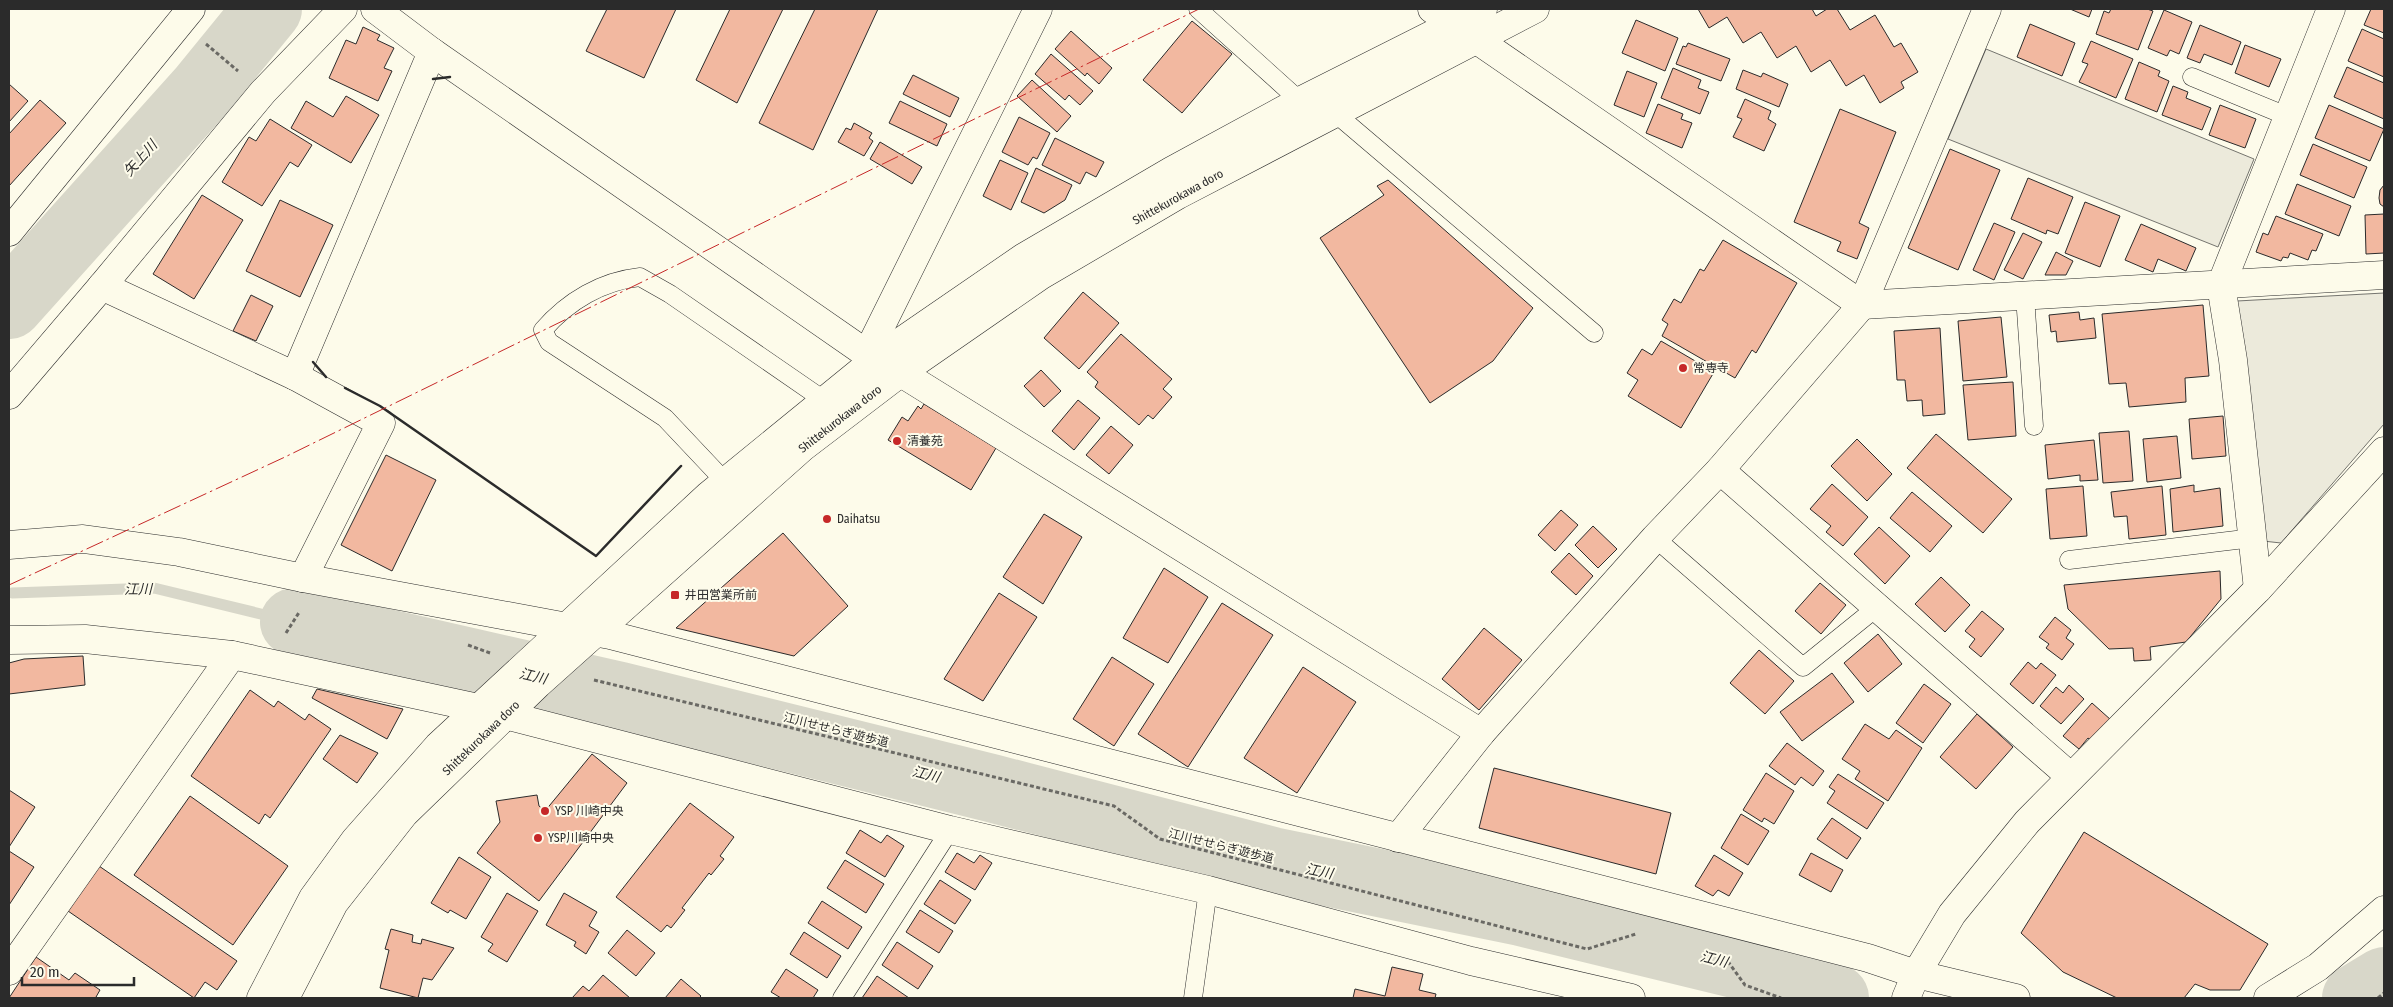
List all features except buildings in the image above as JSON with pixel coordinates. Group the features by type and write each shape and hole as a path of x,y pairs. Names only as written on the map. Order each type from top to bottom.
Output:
{"street":[{"path":"11,225 191,9"},
{"path":"9,395 263,92 343,9"},
{"path":"376,9 432,52 872,356 1481,733"},
{"path":"872,356 1038,9"},
{"path":"1432,9 1862,306 2384,275"},
{"name":"Shittekurokawa doro","path":"261,998 313,898 355,840 426,758 478,708 569,627 834,408 900,373 1040,276 1178,195 1335,113 1465,31 1483,9"},
{"name":"Shittekurokawa doro","path":"834,408 872,356 1024,257 1171,171 1300,101 1465,31 1535,9"},
{"path":"1398,838 1481,733 1656,538 1720,470 1862,306 1986,9"},
{"path":"2258,590 2233,360 2221,285 2332,9"},
{"path":"295,376 432,52"},
{"path":"102,286 295,376 381,423 303,578"},
{"path":"1911,986 1952,914 2027,822 2258,590 2384,451"},
{"path":"1720,470 2071,777"},
{"name":"Shittekurokawa doro","path":"285,998 334,903 404,814 504,715 595,632 733,491"},
{"path":"9,544 83,539 179,552 303,578 595,632 1868,958 1911,986 2016,998"},
{"path":"9,640 85,639 232,655 478,708 950,830 1208,890 1471,961 1631,998"},
{"path":"9,971 232,655"},
{"path":"2268,998 2318,967 2384,910"}],"lane":[{"path":"1198,9 1300,101"},
{"path":"2192,77 2288,117"},
{"path":"1335,113 1594,333"},
{"path":"733,491 665,418 549,342 543,330 566,307 604,284 640,277 670,294 834,408"},
{"path":"2025,296 2034,426"},
{"path":"1656,538 1803,667 1876,608"},
{"path":"2069,560 2253,538"},
{"path":"842,998 950,830"},
{"path":"1193,998 1208,890"}],"path":[{"path":"201,40 243,75"},
{"name":"江川せせらぎ遊歩道","path":"584,678 1114,806 1160,839 1587,949 1640,933"},
{"path":"1723,956 1745,985 1781,998"},
{"path":"2378,998 2384,993"}],"shaded area":[{"path":"1986,49 2254,159 2218,247 1948,139"},
{"path":"2384,293 2384,424 2281,543 2263,541 2237,301"}],"waterway":[{"name":"矢上川","path":"9,305 202,90 268,9"},
{"name":"江川","path":"12,593 154,588 294,622"},
{"name":"江川","path":"294,622 620,696 991,788 1272,861 1521,912 1747,967 1835,998"},
{"name":"江川","path":"2356,998 2384,981"}],"wall":[{"path":"433,79 450,77"},
{"path":"313,362 326,377"},
{"path":"345,388 380,406 596,556 681,466"}],"power":[{"path":"9,585 285,457 1199,9"}],"place":[{"name":"常専寺","path":"1683,368"},
{"name":"清養苑","path":"897,441"},
{"name":"Daihatsu","path":"827,519"},
{"name":"井田営業所前","path":"675,595"},
{"name":"YSP 川崎中央","path":"545,811"},
{"name":"YSP川崎中央","path":"538,838"}]}
